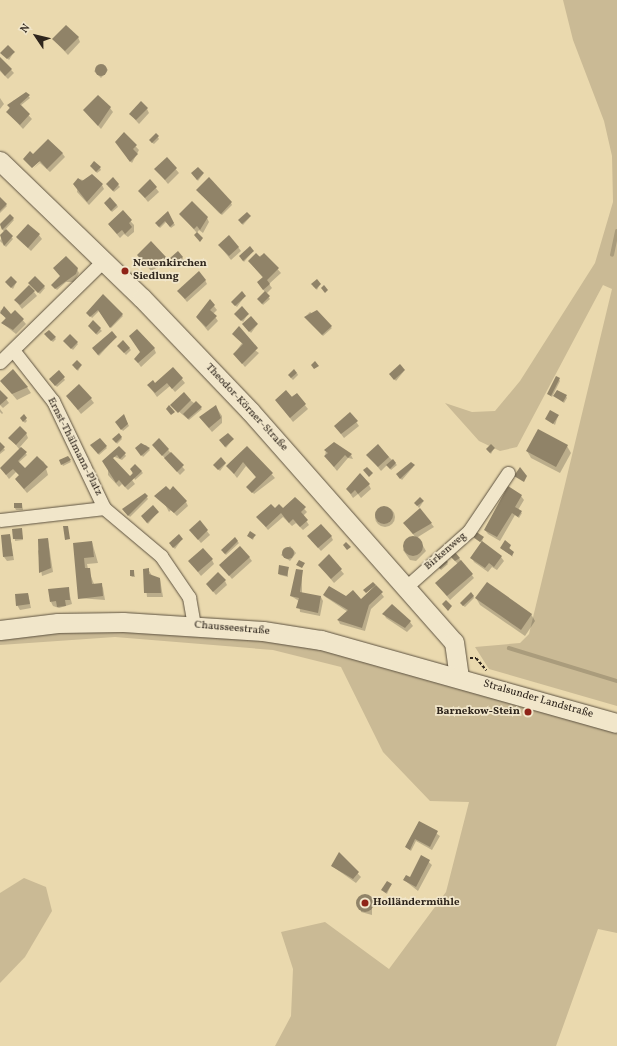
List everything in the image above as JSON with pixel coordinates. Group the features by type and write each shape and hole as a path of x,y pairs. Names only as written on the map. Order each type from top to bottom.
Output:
{"street":[{"name":"Theodor-Körner-Straße","path":"2,167 103,261 250,411 454,642 459,677"},
{"path":"0,362 103,261"},
{"name":"Ernst-Thälmann-Platz","path":"13,350 53,401 104,508 161,556 189,597 194,626"},
{"name":"Birkenweg","path":"406,587 469,531 508,474"},
{"name":"Ernst-Thälmann-Platz","path":"0,520 104,508"},
{"name":"Chausseestraße","path":"0,630 58,623 194,626 321,640 459,677"},
{"name":"Stralsunder Landstraße","path":"459,677 617,723"}],"shaded area":[{"path":"563,0 617,0 617,706 489,669 475,647 520,643 529,634 612,289 603,285 517,447 500,451 479,441 445,403 472,412 495,411 520,381 595,263 613,202 612,156 604,121 573,40"},
{"path":"123,630 262,639 320,648 617,730 617,933 598,929 556,1046 275,1046 291,1016 293,969 281,932 325,922 389,969 446,892 469,802 430,801 383,752 341,667 273,650 115,637 0,645 0,636"},
{"path":"24,878 46,887 52,911 25,957 0,983 0,893"}],"building":[{"path":"66,25 79,37 65,51 52,39"},
{"path":"8,45 15,52 7,59 0,53"},
{"path":"0,57 12,69 5,76 0,70"},
{"path":"101,64 105,66 107,70 105,74 101,76 97,74 95,70 97,66"},
{"path":"26,92 30,95 20,104 30,114 20,125 6,112 10,108 7,105"},
{"path":"98,95 111,107 98,126 83,110"},
{"path":"141,101 148,108 136,120 129,114"},
{"path":"124,132 137,145 133,149 138,154 130,162 115,142"},
{"path":"156,133 159,136 152,143 149,140"},
{"path":"48,139 63,153 47,169 40,161 32,168 23,159 30,151 33,154"},
{"path":"167,157 177,168 165,180 154,169"},
{"path":"94,161 101,167 96,172 90,166"},
{"path":"198,167 204,173 197,180 191,173"},
{"path":"92,174 103,184 87,202 73,184 78,178 82,181"},
{"path":"113,177 119,184 113,191 106,184"},
{"path":"209,177 232,202 221,214 196,190"},
{"path":"150,179 157,187 145,198 138,191"},
{"path":"0,197 7,204 0,211"},
{"path":"110,197 117,205 111,211 104,203"},
{"path":"192,201 208,217 200,230 197,226 194,229 179,214"},
{"path":"123,210 132,220 129,223 132,227 125,234 122,230 117,234 108,224"},
{"path":"168,211 174,223 170,227 165,221 159,227 155,223"},
{"path":"247,212 251,216 242,224 238,220"},
{"path":"10,214 14,218 2,230 0,224"},
{"path":"28,224 40,234 28,248 16,237"},
{"path":"6,229 13,236 4,246 0,235"},
{"path":"197,232 203,238 200,242 194,235"},
{"path":"229,235 239,247 229,256 218,245"},
{"path":"151,241 166,257 157,266 154,262 148,267 137,255"},
{"path":"250,246 254,251 243,261 239,256"},
{"path":"178,251 183,257 176,264 170,258"},
{"path":"256,253 260,257 264,253 279,268 267,280 270,284 263,290 257,282 263,277 248,261"},
{"path":"66,256 78,268 76,274 55,289 51,285 60,276 53,268"},
{"path":"199,271 206,280 185,299 177,291"},
{"path":"11,276 17,282 11,288 5,282"},
{"path":"35,276 45,286 38,293 28,283"},
{"path":"317,279 321,284 316,289 311,284"},
{"path":"29,285 35,291 20,305 14,300"},
{"path":"324,285 328,290 325,293 321,288"},
{"path":"242,291 246,296 235,306 231,302"},
{"path":"265,291 270,296 262,304 257,299"},
{"path":"103,294 123,314 110,328 98,310 90,317 86,313"},
{"path":"210,299 215,305 210,310 217,316 206,327 196,317"},
{"path":"4,306 11,314 15,310 24,319 13,330 1,323 6,318 0,313"},
{"path":"242,306 249,314 241,321 234,314"},
{"path":"317,310 332,326 322,335 304,317"},
{"path":"251,316 258,324 249,332 242,324"},
{"path":"93,320 101,328 96,334 88,326"},
{"path":"239,326 258,348 242,364 233,354 243,344 232,334"},
{"path":"137,329 155,348 138,363 134,359 140,352 129,336"},
{"path":"49,330 56,337 51,341 44,334"},
{"path":"112,331 117,337 98,355 92,348"},
{"path":"70,334 78,342 71,349 63,341"},
{"path":"123,340 130,348 124,353 117,346"},
{"path":"77,360 82,365 77,370 72,365"},
{"path":"315,361 319,366 314,369 311,365"},
{"path":"400,364 405,370 394,380 389,374"},
{"path":"173,367 183,378 172,389 167,383 155,393 147,385 153,380 155,383"},
{"path":"13,369 28,387 12,394 0,381"},
{"path":"294,369 297,373 291,378 288,375"},
{"path":"59,370 65,377 55,386 49,379"},
{"path":"556,376 560,378 551,396 547,394"},
{"path":"79,384 92,398 78,410 66,396"},
{"path":"0,390 8,398 0,405"},
{"path":"286,390 292,397 297,393 306,404 290,418 275,400"},
{"path":"557,390 567,395 563,402 553,396"},
{"path":"184,392 191,400 178,413 170,405"},
{"path":"196,401 202,407 188,419 183,414"},
{"path":"169,405 175,412 171,415 166,409"},
{"path":"216,405 221,418 209,428 199,417"},
{"path":"550,410 559,415 553,424 545,419"},
{"path":"350,412 358,421 341,434 334,426"},
{"path":"24,414 27,418 23,422 20,418"},
{"path":"124,414 128,424 121,430 115,422"},
{"path":"20,426 27,433 16,445 8,438"},
{"path":"538,429 568,445 556,467 526,451"},
{"path":"119,433 122,437 116,443 112,439"},
{"path":"228,433 234,439 225,447 219,440"},
{"path":"100,438 107,446 98,454 90,445"},
{"path":"159,438 169,449 162,456 152,445"},
{"path":"0,442 5,447 0,452"},
{"path":"334,442 352,454 348,458 345,455 334,467 324,456 328,453 324,450"},
{"path":"141,443 150,448 141,456 135,448"},
{"path":"378,444 389,457 378,467 366,455"},
{"path":"491,444 495,448 490,453 486,449"},
{"path":"119,446 126,453 120,459 117,455 113,458 130,476 133,473 130,469 135,464 142,471 125,487 119,480 116,483 102,461"},
{"path":"247,446 273,473 252,493 246,487 256,477 243,462 234,474 226,466"},
{"path":"21,447 27,452 18,461 25,468 37,456 48,467 24,489 15,479 19,475 13,469 6,475 0,468"},
{"path":"171,452 184,465 177,472 164,458"},
{"path":"68,456 71,460 61,465 59,460"},
{"path":"221,457 226,463 218,470 213,465"},
{"path":"393,459 396,463 390,469 386,465"},
{"path":"411,462 415,465 400,479 396,474"},
{"path":"367,467 373,473 369,477 363,470"},
{"path":"520,467 527,476 524,482 514,476"},
{"path":"360,473 370,484 358,494 355,490 351,494 346,489"},
{"path":"166,486 170,490 173,486 187,501 174,513 154,496"},
{"path":"508,486 522,495 515,507 522,511 518,517 512,513 497,537 484,530"},
{"path":"145,493 148,496 128,516 122,509"},
{"path":"295,497 306,507 301,512 308,520 300,527 293,519 289,523 281,513 266,527 256,517 271,504 275,508 279,504 283,508"},
{"path":"420,497 424,501 417,506 414,503"},
{"path":"14,503 22,503 22,508 14,508"},
{"path":"153,505 159,512 147,523 141,516"},
{"path":"384,506 388,507 392,511 392,519 388,523 384,524 380,523 376,519 375,515 376,511 380,507"},
{"path":"420,508 432,523 413,534 403,523"},
{"path":"200,520 208,530 198,540 189,530"},
{"path":"321,524 332,536 318,548 307,536"},
{"path":"63,526 68,526 70,539 65,540"},
{"path":"22,528 23,539 13,539 12,529"},
{"path":"250,531 256,535 252,539 247,536"},
{"path":"475,531 484,537 480,542 472,536"},
{"path":"10,534 13,556 3,557 1,535"},
{"path":"179,534 183,539 173,548 169,543"},
{"path":"413,536 420,539 423,546 420,553 413,556 406,553 403,546 406,539"},
{"path":"235,537 238,541 225,554 221,550"},
{"path":"48,538 51,568 39,573 38,539"},
{"path":"505,540 511,545 509,548 514,552 512,556 500,548"},
{"path":"92,541 94,557 84,558 85,568 90,568 92,584 102,583 103,596 78,599 73,543"},
{"path":"482,541 502,556 494,567 489,563 485,568 470,558"},
{"path":"346,542 351,547 347,550 343,545"},
{"path":"240,546 250,557 229,576 219,565"},
{"path":"286,547 290,547 294,553 290,559 286,559 282,555 282,551"},
{"path":"203,548 213,559 198,572 188,561"},
{"path":"454,551 460,558 455,561 449,555"},
{"path":"329,554 342,569 331,579 318,565"},
{"path":"445,559 448,562 440,569 437,565"},
{"path":"299,560 305,563 302,568 296,565"},
{"path":"461,560 473,574 447,596 435,583"},
{"path":"279,565 289,567 287,576 278,574"},
{"path":"149,568 149,574 160,578 161,593 144,593 143,569"},
{"path":"296,569 303,570 300,592 321,596 318,613 296,608 299,598 290,596"},
{"path":"130,570 134,570 134,576 130,576"},
{"path":"218,572 226,580 213,592 206,584"},
{"path":"373,582 376,585 366,593 363,590"},
{"path":"487,582 532,614 521,630 475,598"},
{"path":"376,585 383,592 369,605 362,628 337,620 348,610 323,595 329,586 346,596 353,590 361,599"},
{"path":"69,587 70,600 65,600 66,606 57,607 56,601 50,602 48,589"},
{"path":"471,592 474,596 463,606 460,603"},
{"path":"28,593 30,604 16,606 15,594"},
{"path":"446,600 452,606 448,611 442,604"},
{"path":"392,604 411,621 405,628 382,614"},
{"path":"419,821 438,831 430,847 415,839 410,850 405,847"},
{"path":"339,852 359,872 353,879 331,866"},
{"path":"421,855 430,860 416,887 403,880 406,875 410,877"},
{"path":"387,881 392,884 386,893 381,890"},
{"name":"Holländermühle","path":"365,894 371,897 374,903 371,909 365,912 359,909 356,903 359,897"}],"waterway":[{"path":"612,255 617,232"},
{"path":"509,648 617,681"}],"place":[{"name":"Neuenkirchen Siedlung","path":"125,271"},
{"name":"Barnekow-Stein","path":"528,712"},
{"name":"Holländermühle","path":"365,903"}]}
